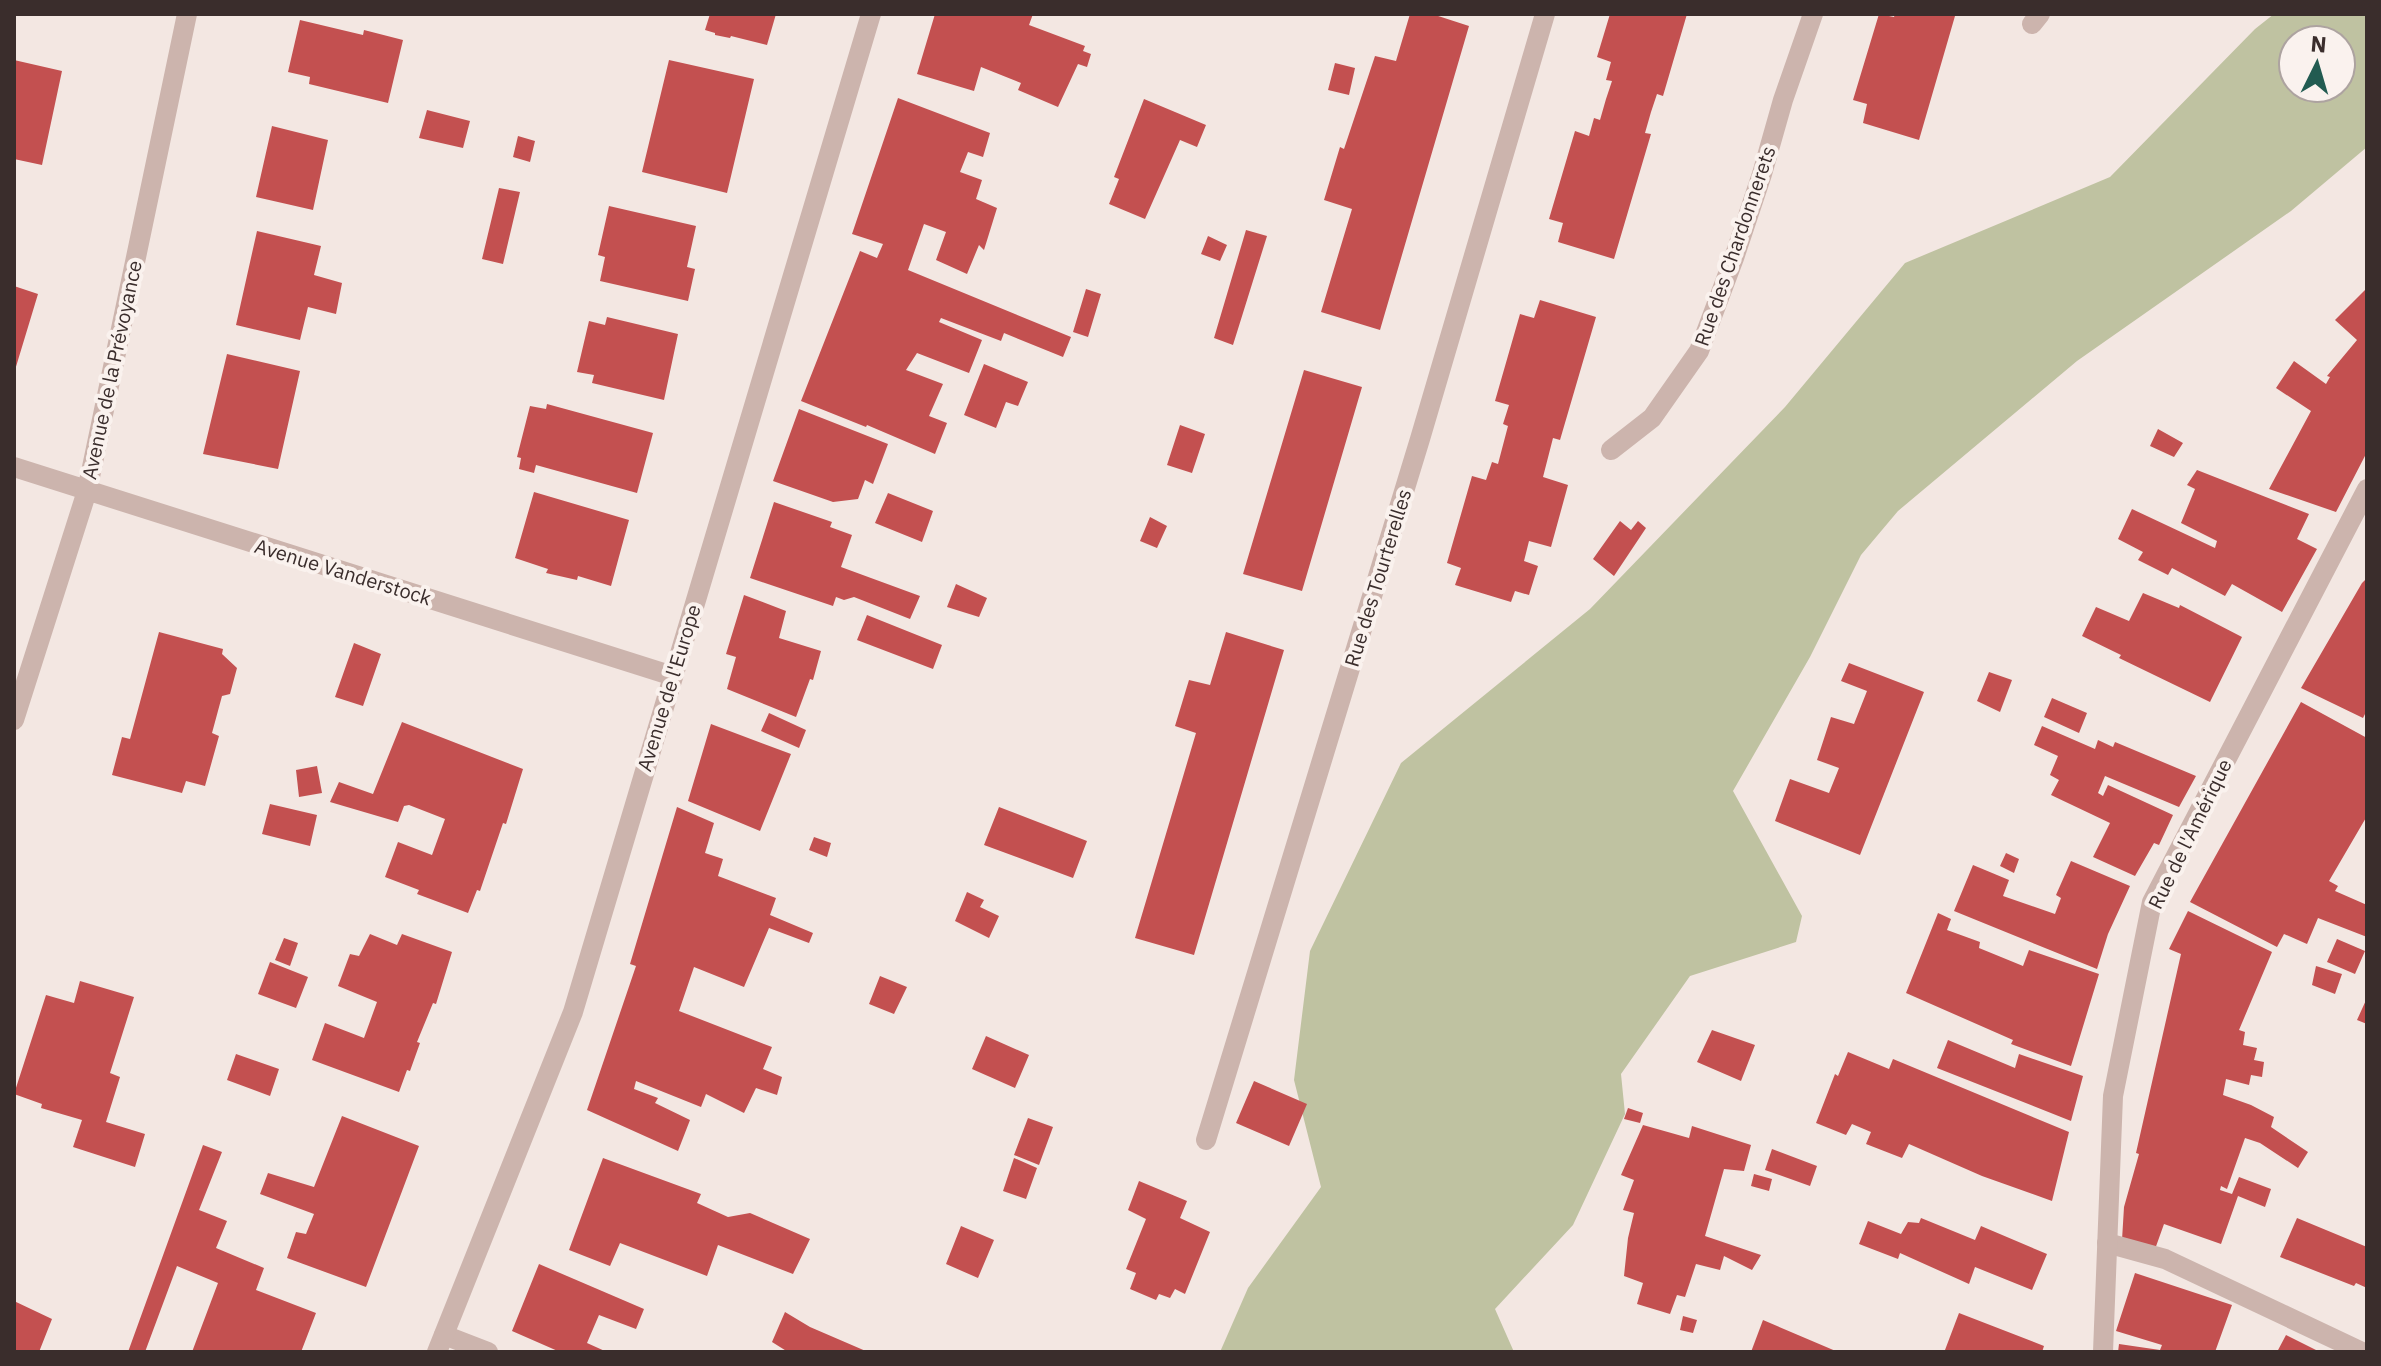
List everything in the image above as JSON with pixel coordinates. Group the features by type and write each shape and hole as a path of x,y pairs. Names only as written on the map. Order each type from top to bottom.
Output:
{"street":[{"name":"Avenue de la Prévoyance","path":"14,720 87,491 187,14"},
{"name":"Avenue de l'Europe","path":"440,1343 573,1012 871,14"},
{"name":"Rue des Tourterelles","path":"1206,1140 1425,424 1545,14"},
{"name":"Rue des Chardonnerets","path":"1611,450 1652,418 1699,351 1734,258 1813,14"},
{"name":"Avenue Vanderstock","path":"14,467 673,676"},
{"name":"Rue de l'Amérique","path":"2103,1352 2113,1096 2152,902 2367,489"},
{"path":"2107,1243 2165,1259 2362,1352"},
{"path":"440,1343 488,1352"}],"green space":[{"path":"2274,14 2367,14 2367,147 2291,211 2077,361 1898,511 1861,555 1810,657 1733,791 1802,916 1796,942 1690,976 1621,1074 1625,1114 1573,1225 1495,1309 1514,1352 1220,1352 1248,1288 1321,1187 1294,1080 1310,951 1401,763 1590,609 1785,407 1905,263 2110,177 2255,29"}],"building":[{"path":"710,14 776,14 767,45 715,35 705,30"},
{"path":"935,14 1033,14 1029,25 1085,46 1083,51 1091,54 1087,67 1078,64 1058,107 1018,90 1021,83 981,67 974,91 917,74"},
{"path":"1410,14 1432,14 1469,26 1380,330 1321,312 1352,209 1324,200 1340,147 1344,149 1375,56 1396,61"},
{"path":"1610,14 1687,14 1663,96 1657,94 1651,112 1645,133 1651,134 1614,259 1558,242 1563,223 1549,219 1575,131 1589,136 1594,118 1600,120 1612,81 1606,80 1611,62 1597,57"},
{"path":"1879,14 1894,17 1895,14 1955,16 1919,140 1863,123 1867,104 1853,100"},
{"path":"300,20 363,35 364,30 403,40 388,103 309,84 310,77 288,72"},
{"path":"14,60 62,71 42,165 14,159"},
{"path":"669,60 754,79 727,193 642,172"},
{"path":"1335,63 1355,68 1349,95 1328,90"},
{"path":"898,98 990,133 983,157 968,152 960,172 982,180 976,199 997,208 984,250 979,245 967,274 936,260 946,232 924,224 908,270 1071,337 1063,357 1004,333 1001,341 941,318 939,322 982,340 969,373 917,353 906,370 943,384 929,416 947,423 935,454 801,401 860,251 877,258 883,244 852,234"},
{"path":"1144,99 1206,125 1197,147 1180,140 1145,219 1109,204 1119,179 1114,177"},
{"path":"427,110 470,121 463,148 419,138"},
{"path":"272,126 328,140 313,210 256,197"},
{"path":"518,136 535,141 530,162 513,157"},
{"path":"499,188 520,192 503,264 482,259"},
{"path":"609,206 696,226 687,267 695,269 688,301 600,281 605,257 598,255"},
{"path":"1246,230 1267,236 1233,345 1214,338"},
{"path":"257,231 321,246 314,275 342,283 336,314 308,307 300,340 236,325"},
{"path":"1208,236 1227,245 1220,261 1201,254"},
{"path":"14,286 38,294 15,370 14,370"},
{"path":"2367,288 2367,452 2336,512 2269,489 2311,411 2276,388 2294,361 2326,384 2330,377 2327,376 2357,340 2335,320"},
{"path":"1086,289 1101,294 1088,337 1073,332"},
{"path":"1540,300 1596,317 1560,440 1553,438 1543,477 1568,485 1551,547 1529,541 1524,561 1538,566 1529,595 1515,591 1511,602 1455,585 1461,568 1447,563 1472,476 1486,480 1492,462 1498,464 1508,426 1503,424 1509,405 1495,401 1520,314 1534,318"},
{"path":"607,317 678,334 664,400 592,383 594,375 577,372 589,321 605,325"},
{"path":"227,354 300,371 278,469 203,454"},
{"path":"984,364 1028,382 1018,406 1006,402 996,428 964,415"},
{"path":"1304,370 1362,387 1302,591 1243,574"},
{"path":"547,404 653,433 637,493 536,465 534,473 519,469 521,458 517,457 530,406 546,409"},
{"path":"799,409 888,444 873,484 865,480 858,499 833,502 773,481"},
{"path":"1180,425 1205,434 1192,473 1167,465"},
{"path":"2158,429 2183,443 2174,457 2150,446"},
{"path":"2197,470 2309,514 2297,539 2317,549 2282,612 2232,584 2225,596 2172,568 2168,575 2138,560 2143,552 2118,539 2132,509 2215,548 2217,541 2181,523 2195,489 2187,485"},
{"path":"534,492 629,520 611,586 578,576 577,580 546,573 548,569 515,558"},
{"path":"888,493 933,511 922,542 875,523"},
{"path":"774,502 832,522 830,527 852,535 841,567 920,596 910,619 854,597 844,600 836,597 833,606 750,578"},
{"path":"1150,517 1167,526 1157,548 1140,541"},
{"path":"1620,521 1631,530 1638,521 1646,528 1614,576 1593,559"},
{"path":"2367,578 2367,710 2363,718 2301,688"},
{"path":"956,584 987,598 979,617 947,607"},
{"path":"2143,593 2179,608 2180,605 2242,637 2210,702 2119,658 2121,655 2082,636 2096,607 2129,621"},
{"path":"744,595 786,611 779,638 821,651 813,680 810,679 796,717 727,689 736,657 726,654"},
{"path":"867,615 942,645 933,669 857,640"},
{"path":"159,632 223,649 222,654 237,668 230,694 222,696 212,733 219,736 205,786 186,781 182,793 112,775 122,737 130,739"},
{"path":"1226,632 1284,650 1194,955 1135,938 1196,733 1175,726 1189,680 1210,685"},
{"path":"354,643 381,654 363,706 335,697"},
{"path":"1849,663 1924,692 1860,855 1775,821 1790,779 1829,793 1839,768 1817,760 1831,717 1854,724 1867,691 1841,681"},
{"path":"1989,672 2012,680 2000,712 1977,701"},
{"path":"2052,698 2087,713 2079,733 2044,717"},
{"path":"2301,702 2367,738 2367,816 2329,881 2338,886 2335,891 2367,905 2367,937 2318,918 2307,944 2284,934 2277,947 2190,902"},
{"path":"769,713 806,730 799,748 761,731"},
{"path":"402,722 523,769 506,824 503,823 480,891 477,890 468,913 417,894 419,890 385,877 398,842 432,855 445,819 409,805 404,806 398,822 330,802 339,782 373,794"},
{"path":"711,724 791,754 760,831 688,801"},
{"path":"2042,726 2095,749 2098,740 2113,747 2115,742 2196,776 2179,807 2105,776 2098,793 2103,796 2108,785 2173,815 2159,845 2154,843 2135,876 2093,857 2110,823 2051,795 2059,780 2050,775 2058,756 2034,745"},
{"path":"317,766 322,793 299,797 296,770"},
{"path":"270,804 317,815 310,846 262,834"},
{"path":"677,807 714,823 705,853 723,859 718,876 776,898 770,915 813,933 809,943 769,928 744,987 694,967 679,1011 772,1047 763,1069 782,1077 777,1095 756,1088 744,1113 706,1094 701,1107 636,1081 634,1089 658,1098 655,1103 690,1120 678,1151 587,1110 636,966 630,964"},
{"path":"999,807 1087,841 1073,878 984,845"},
{"path":"814,837 831,843 827,857 809,850"},
{"path":"2006,853 2019,859 2014,873 2000,866"},
{"path":"2071,861 2130,886 2108,934 2097,969 1954,911 1973,865 2009,880 2003,896 2055,914 2061,898 2056,895"},
{"path":"967,892 984,900 980,907 999,916 989,938 955,921"},
{"path":"2188,911 2272,952 2239,1030 2245,1032 2243,1045 2257,1048 2254,1060 2264,1062 2262,1077 2251,1075 2249,1085 2226,1079 2223,1095 2274,1117 2271,1127 2308,1152 2298,1168 2260,1143 2245,1138 2227,1189 2221,1186 2220,1190 2232,1194 2239,1177 2271,1189 2265,1207 2238,1196 2221,1244 2164,1224 2154,1252 2122,1240 2124,1207 2139,1154 2136,1153 2181,954 2169,949"},
{"path":"1938,913 1951,919 1947,930 1980,942 1979,948 2023,966 2029,950 2099,974 2071,1066 2011,1044 2013,1040 1906,993"},
{"path":"370,934 397,945 402,934 452,952 436,1004 433,1003 417,1042 420,1043 410,1071 407,1070 399,1092 312,1060 325,1023 364,1038 377,1002 338,986 350,954 359,956"},
{"path":"284,938 298,943 290,966 275,960"},
{"path":"2337,939 2365,951 2355,974 2327,962"},
{"path":"270,962 308,977 296,1008 258,994"},
{"path":"2316,966 2342,974 2335,994 2312,985"},
{"path":"880,976 907,987 894,1014 869,1004"},
{"path":"80,981 134,997 110,1073 120,1077 106,1122 145,1134 135,1167 73,1147 82,1120 41,1108 42,1104 14,1094 46,995 74,1003"},
{"path":"2367,998 2367,1024 2357,1020"},
{"path":"1712,1030 1755,1045 1741,1081 1697,1062"},
{"path":"986,1036 1029,1055 1015,1088 972,1069"},
{"path":"1948,1040 2015,1068 2019,1054 2083,1076 2071,1121 1937,1068"},
{"path":"1848,1052 1889,1069 1893,1059 2069,1132 2052,1201 1982,1176 1909,1144 1902,1158 1866,1144 1871,1132 1852,1124 1846,1135 1816,1123 1835,1074 1838,1076"},
{"path":"236,1054 279,1069 270,1096 227,1080"},
{"path":"1254,1081 1307,1104 1289,1146 1236,1123"},
{"path":"1628,1108 1643,1113 1640,1123 1624,1119"},
{"path":"342,1116 419,1146 366,1287 287,1258 296,1232 306,1234 314,1214 260,1194 268,1173 314,1187"},
{"path":"1028,1118 1053,1127 1039,1165 1014,1155"},
{"path":"1643,1125 1689,1138 1692,1126 1751,1145 1744,1171 1724,1169 1705,1236 1761,1255 1752,1270 1724,1256 1720,1270 1696,1264 1685,1297 1677,1295 1670,1314 1637,1304 1643,1283 1624,1276 1634,1213 1623,1210 1634,1180 1621,1175"},
{"path":"203,1145 222,1152 199,1210 227,1221 216,1248 264,1268 256,1290 316,1313 301,1352 192,1352 218,1283 177,1266 145,1352 128,1352"},
{"path":"1772,1149 1817,1166 1810,1186 1765,1170"},
{"path":"603,1158 701,1194 697,1203 728,1217 750,1213 810,1239 793,1274 718,1245 707,1276 620,1243 610,1266 569,1250"},
{"path":"1014,1158 1037,1168 1026,1199 1003,1191"},
{"path":"1754,1174 1772,1179 1769,1191 1751,1186"},
{"path":"1139,1181 1187,1201 1180,1218 1210,1232 1185,1294 1175,1289 1170,1298 1159,1294 1156,1300 1130,1289 1136,1273 1126,1269 1146,1219 1128,1210"},
{"path":"1921,1218 1975,1240 1981,1226 2047,1254 2032,1290 1975,1267 1969,1284 1900,1253 1898,1259 1859,1244 1868,1221 1901,1234 1908,1222 1919,1223"},
{"path":"2297,1218 2367,1247 2367,1288 2356,1283 2354,1286 2280,1257"},
{"path":"961,1226 994,1240 978,1278 946,1264"},
{"path":"539,1264 644,1309 636,1329 599,1315 587,1343 607,1352 560,1352 512,1331"},
{"path":"2135,1273 2232,1305 2215,1352 2118,1352 2119,1344 2160,1350 2162,1345 2116,1331"},
{"path":"14,1301 52,1319 39,1352 14,1352"},
{"path":"785,1312 810,1327 868,1352 788,1352 772,1342"},
{"path":"1959,1313 2044,1346 2042,1352 1945,1350"},
{"path":"1683,1316 1697,1320 1693,1333 1680,1330"},
{"path":"1763,1320 1838,1352 1751,1352"},
{"path":"2286,1335 2320,1352 2277,1352"}]}
